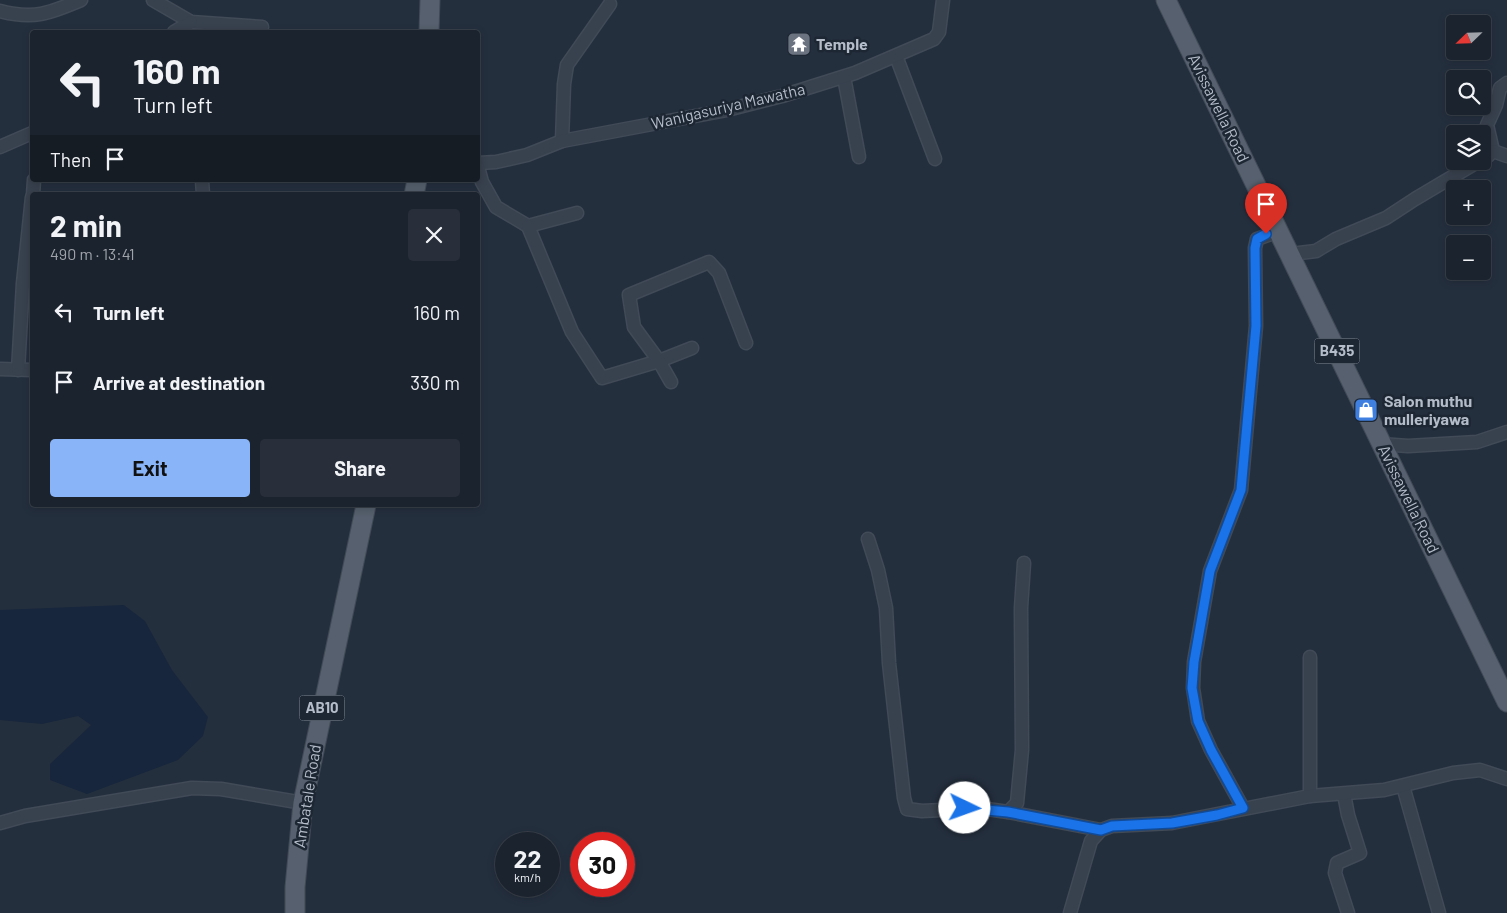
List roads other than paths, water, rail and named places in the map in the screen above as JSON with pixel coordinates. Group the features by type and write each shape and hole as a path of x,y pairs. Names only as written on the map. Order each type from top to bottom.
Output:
{"main road":[{"path":"429,30 430,0"},
{"name":"Avissawella Road","path":"1166,0 1507,702"},
{"name":"Ambatale Road","path":"295,913 295,887 303,803 366,507"}],"street":[{"path":"0,11 16,16 47,14 81,0"},
{"path":"154,0 191,27 262,27"},
{"name":"Wanigasuriya Mawatha","path":"480,163 496,162 527,154 562,141 727,110 844,77 926,44 937,36 943,0"},
{"path":"562,141 564,84 567,65 610,4"},
{"path":"896,56 935,159"},
{"path":"844,77 858,157"},
{"path":"1507,83 1500,88 1496,105 1487,125 1493,150 1507,156"},
{"path":"0,147 30,134"},
{"path":"1291,254 1316,251 1336,239 1386,218 1465,170"},
{"path":"480,174 482,182 496,207 528,226 572,332 602,378 659,361 692,348"},
{"path":"528,226 577,213"},
{"path":"18,370 23,283 30,222"},
{"path":"1243,808 1211,750 1198,721 1192,688 1194,662 1210,571 1241,490 1256,326 1255,248 1257,239 1266,234 1279,231"},
{"path":"671,382 659,361 634,327 630,295 709,262 719,273 746,343"},
{"path":"0,369 30,370"},
{"path":"1381,444 1408,446 1477,442 1507,432"},
{"path":"868,539 878,570 886,608 889,663 907,809 922,811 980,808 1101,830"},
{"path":"1008,812 1017,803 1022,750 1021,608 1024,563"},
{"path":"1310,657 1310,796"},
{"path":"1070,913 1091,841 1101,830 1112,826 1187,820 1310,796 1384,790 1453,773 1480,770 1507,779"},
{"path":"1402,786 1438,913"},
{"path":"0,822 25,816 192,788 221,788 303,803"},
{"path":"1344,794 1348,815 1360,852 1336,863 1335,873 1348,913"}],"water":[{"path":"124,605 145,621 172,670 208,717 203,736 178,760 87,794 50,780 50,764 91,725 78,716 42,724 0,720 0,610"}],"place":[{"name":"Temple","path":"799,44"},
{"name":"Salon muthu mulleriyawa","path":"1366,410"}]}
